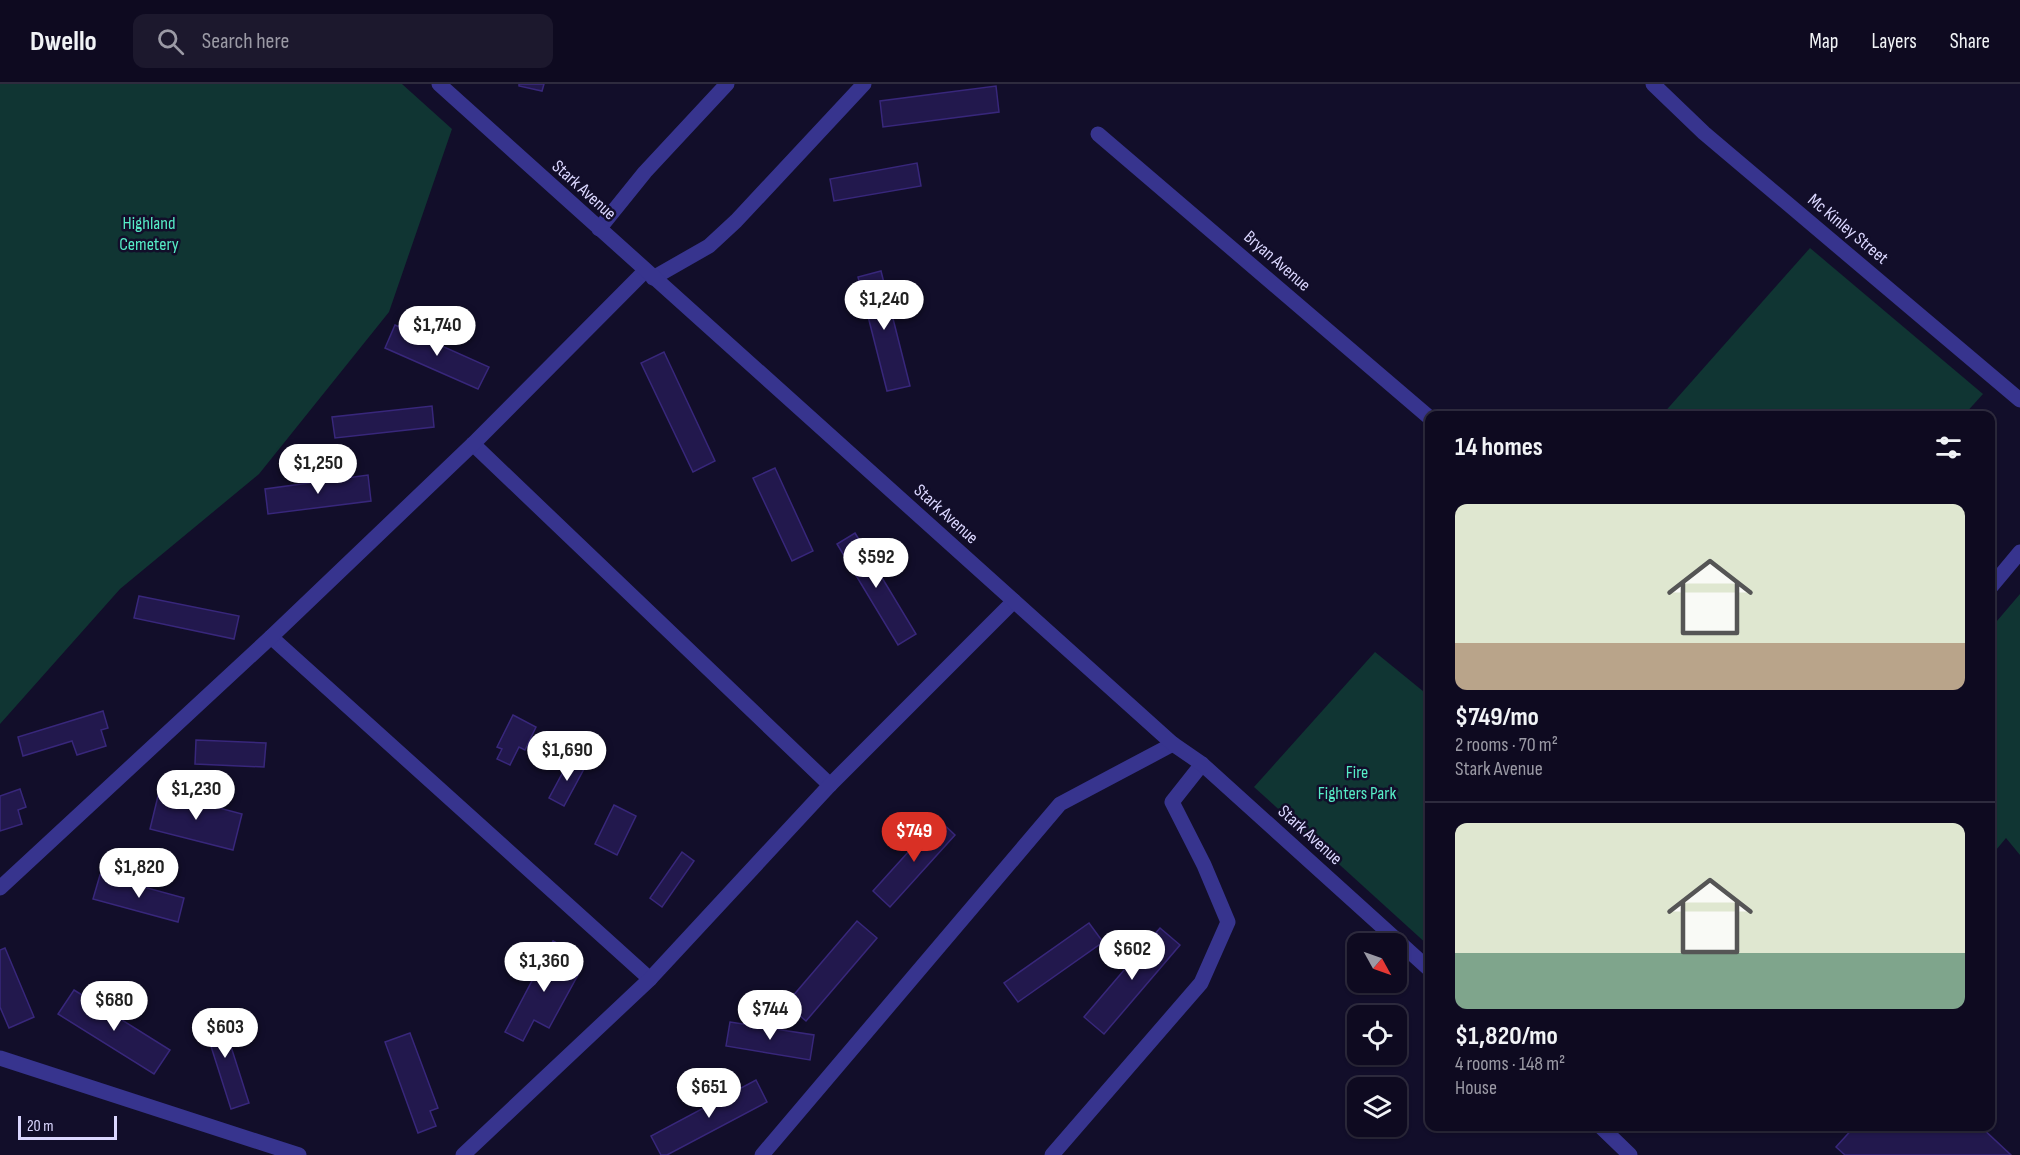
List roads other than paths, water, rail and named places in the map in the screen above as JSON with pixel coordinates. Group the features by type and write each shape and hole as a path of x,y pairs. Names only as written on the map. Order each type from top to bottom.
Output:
{"street":[{"name":"Stark Avenue","path":"439,84 1173,744 1202,764 1425,965"},
{"path":"599,229 645,172 727,84"},
{"path":"0,888 271,637 649,275 709,246 736,221 864,84"},
{"name":"Mc Kinley Street","path":"1653,84 1704,133 2020,400"},
{"name":"Bryan Avenue","path":"1098,134 1425,414"},
{"path":"473,444 830,785"},
{"path":"1995,582 2020,552"},
{"path":"463,1155 650,978 830,785 1014,601"},
{"path":"271,637 650,978"},
{"path":"762,1155 1060,804 1173,744"},
{"path":"1052,1155 1201,983 1228,922 1204,865 1172,802 1202,764"},
{"path":"0,1058 299,1155"},
{"path":"1605,1131 1630,1155"}],"park label":[{"name":"Highland Cemetery","path":"149,233"},
{"name":"Fire Fighters Park","path":"1357,782"}]}
